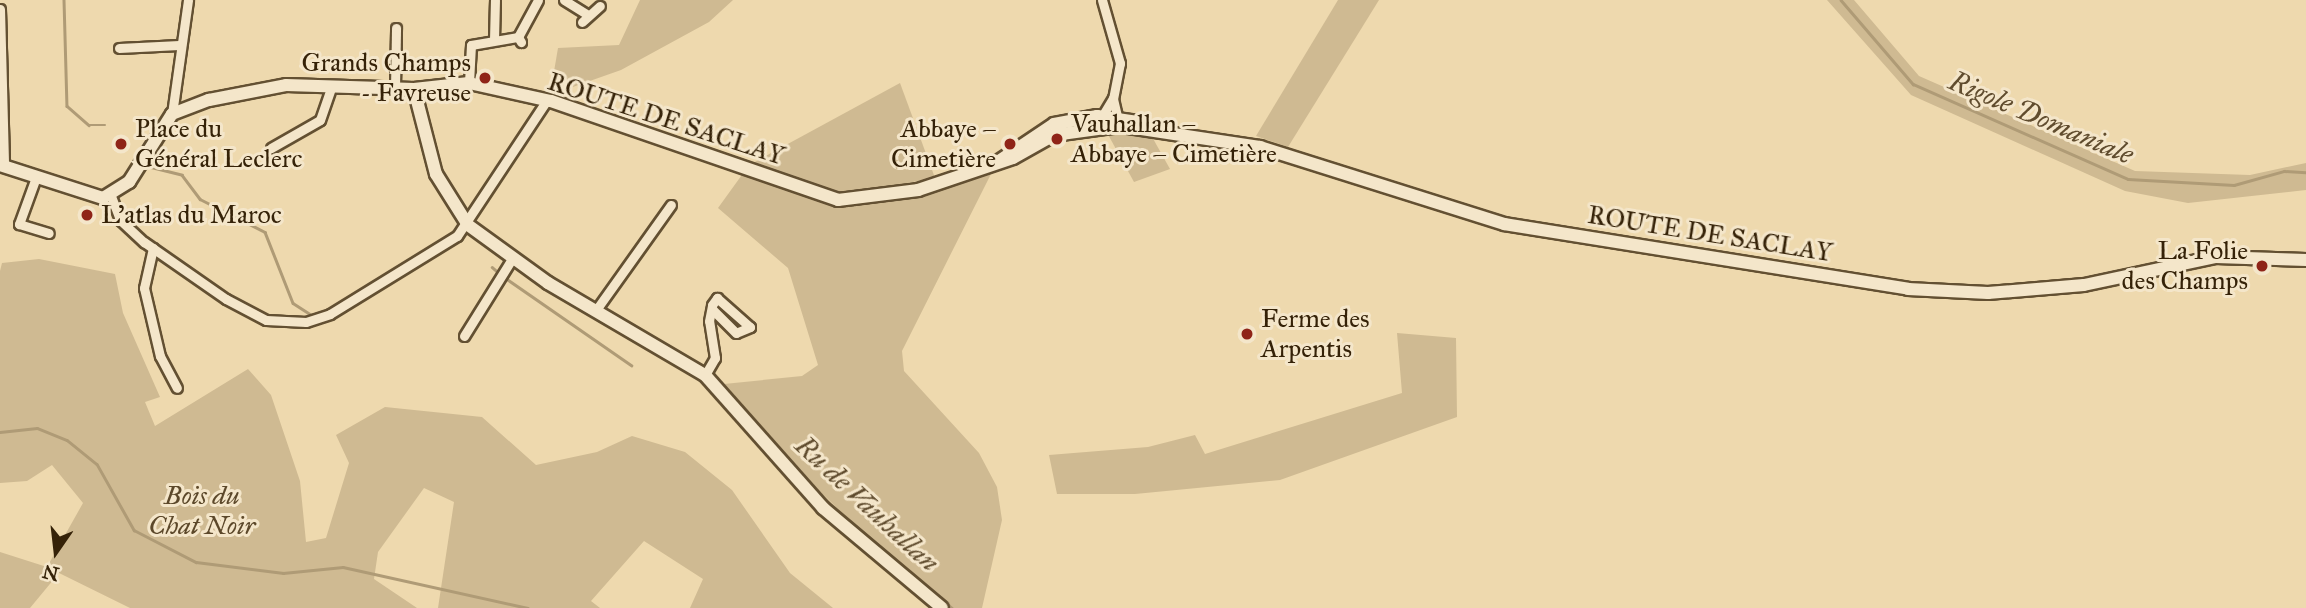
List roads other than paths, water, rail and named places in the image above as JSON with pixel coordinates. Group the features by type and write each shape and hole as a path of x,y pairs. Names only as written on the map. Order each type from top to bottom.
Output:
{"main road":[{"name":"ROUTE DE SACLAY","path":"172,114 257,88 332,86 414,89 470,83 547,100 838,200 891,197 996,163 1077,128 1159,129"},
{"path":"414,89 436,174 468,225 512,260 705,375 823,508 942,608"},
{"path":"2,166 78,195 111,196 129,182 172,114"},
{"name":"ROUTE DE SACLAY","path":"996,163 1054,124 1117,116 1159,129 1287,154 1484,220 1908,289 1988,293 2061,287 2216,257 2306,260"}],"street":[{"path":"172,114 179,45 188,0"},
{"path":"494,40 495,0"},
{"path":"470,83 471,45 494,40 519,39 538,0"},
{"path":"564,0 584,18 600,6"},
{"path":"1102,0 1119,52 1113,99 1117,116"},
{"path":"0,9 2,166"},
{"path":"395,88 396,28"},
{"path":"119,48 179,45"},
{"path":"271,148 320,120 332,86"},
{"path":"1102,116 1113,99"},
{"path":"111,196 120,220 153,248 246,311 296,323 341,308 468,225 547,100"},
{"name":"ROUTE DE SACLAY","path":"1077,128 1117,116"},
{"path":"35,180 19,224 49,233"},
{"path":"596,310 671,205"},
{"path":"153,248 144,288 160,356 177,388"},
{"path":"464,336 512,260"},
{"path":"705,375 715,358 712,309 717,298 726,300 750,327 736,333 712,309"}],"waterway":[{"name":"Ru de Vauhallan","path":"64,0 67,106 89,125 105,125"},
{"name":"Rigole Domaniale","path":"1841,0 1913,84 2128,179 2234,185 2284,171 2306,172"},
{"name":"Ru de Vauhallan","path":"147,166 182,175 200,199 265,232 293,303 313,316"},
{"name":"Ru de Vauhallan","path":"492,267 499,273"},
{"name":"Ru de Vauhallan","path":"504,277 631,365"},
{"path":"0,432 37,428 67,440 97,464 134,530 196,562 283,573 343,567 528,608"},
{"name":"Ru de Vauhallan","path":"819,494 952,608"}],"place":[{"name":"Grands Champs - Favreuse","path":"485,78"},
{"name":"Vauhallan – Abbaye – Cimetière","path":"1057,139"},
{"name":"Place du Général Leclerc","path":"121,144"},
{"name":"Abbaye – Cimetière","path":"1010,144"},
{"name":"L'atlas du Maroc","path":"87,215"},
{"name":"La Folie des Champs","path":"2262,266"},
{"name":"Ferme des Arpentis","path":"1247,334"}],"park label":[{"name":"Bois du Chat Noir","path":"202,511"}]}
